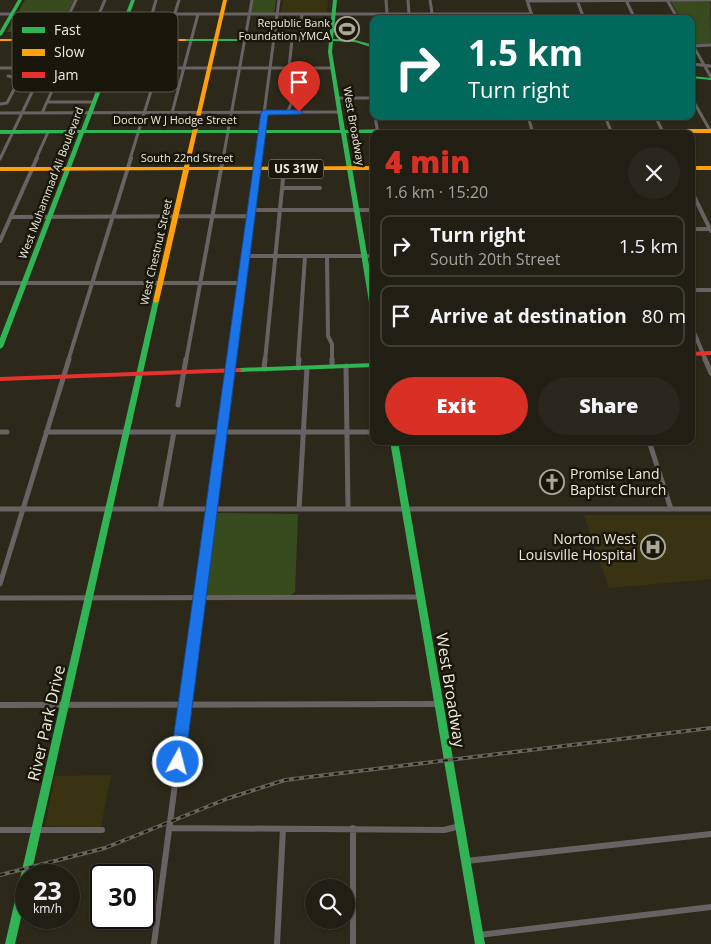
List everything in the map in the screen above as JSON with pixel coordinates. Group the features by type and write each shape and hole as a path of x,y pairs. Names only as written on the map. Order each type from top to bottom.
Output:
{"main road":[{"path":"13,12 20,0"},
{"name":"West Muhammad Ali Boulevard","path":"129,12 133,0"},
{"name":"West Chestnut Street","path":"109,509 225,0"},
{"name":"West Broadway","path":"335,0 331,40 332,68 370,291"},
{"path":"0,35 12,14"},
{"path":"178,40 331,40 355,41 370,46"},
{"path":"695,77 711,78"},
{"name":"West Muhammad Ali Boulevard","path":"0,347 98,92"},
{"name":"Doctor W J Hodge Street","path":"0,132 370,133"},
{"name":"Doctor W J Hodge Street","path":"695,132 711,132"},
{"name":"South 22nd Street","path":"0,169 370,168"},
{"path":"695,168 711,168"},
{"path":"0,379 370,364"},
{"name":"West Broadway","path":"395,445 480,944"},
{"name":"River Park Drive","path":"10,944 109,509"}],"street":[{"path":"71,12 76,0"},
{"path":"100,12 105,0"},
{"path":"178,405 252,0"},
{"path":"154,944 279,0"},
{"path":"386,0 387,14"},
{"path":"408,0 409,14"},
{"path":"430,0 433,14"},
{"path":"178,14 531,14 527,0 710,0"},
{"path":"577,0 583,15"},
{"path":"626,0 633,15"},
{"path":"668,0 676,15"},
{"path":"0,14 12,14"},
{"path":"178,90 198,14"},
{"path":"289,68 302,14"},
{"path":"695,45 711,46"},
{"path":"695,50 711,78"},
{"path":"695,64 711,66"},
{"path":"178,68 332,68"},
{"path":"287,112 291,104 295,68"},
{"path":"8,76 12,77"},
{"path":"0,104 7,103 13,92"},
{"path":"0,159 32,92"},
{"path":"42,113 52,92"},
{"path":"0,584 151,92"},
{"path":"172,113 178,92"},
{"path":"337,98 370,98"},
{"path":"47,102 94,102"},
{"path":"695,104 711,132"},
{"path":"0,113 340,112"},
{"path":"0,241 48,132"},
{"path":"264,369 284,169"},
{"path":"282,188 320,188"},
{"path":"695,198 711,230 695,229"},
{"path":"251,210 370,210"},
{"path":"11,217 251,216"},
{"path":"245,256 370,256"},
{"path":"298,368 305,256"},
{"path":"327,256 328,336 332,344 332,366"},
{"path":"0,283 241,283"},
{"path":"695,290 711,290"},
{"path":"695,332 707,353 711,373"},
{"path":"346,366 348,508"},
{"path":"300,509 307,368"},
{"path":"0,432 7,432"},
{"path":"46,432 370,432"},
{"path":"160,509 174,432"},
{"path":"650,445 671,509"},
{"path":"0,509 711,509"},
{"path":"0,598 421,597"},
{"path":"0,705 438,704"},
{"path":"169,828 444,830 460,826"},
{"path":"277,944 283,828"},
{"path":"352,828 352,944"},
{"path":"0,830 102,830"},
{"path":"466,861 711,834"},
{"path":"479,935 711,907"}],"shaded area":[{"path":"283,0 328,0 327,13 281,13"},
{"name":"Norton West Louisville Hospital","path":"584,515 711,515 711,579 609,588"},
{"path":"111,775 101,827 45,826 55,776"}],"green space":[{"path":"25,0 74,0 68,12 18,12"},
{"path":"253,0 276,0 274,13 251,13"},
{"path":"671,2 710,2 711,44 695,44 695,15 679,15"},
{"path":"12,23 12,32 7,32"},
{"path":"218,513 298,514 295,592 291,595 205,595 214,515"}],"railway":[{"path":"0,875 105,848 229,798 285,780 711,728"}],"traffic: fast":[{"path":"13,12 20,0"},
{"path":"128,12 133,0"},
{"path":"335,0 330,52 349,169"},
{"path":"0,35 12,14"},
{"path":"185,40 331,40 355,41 370,46"},
{"path":"695,77 711,79"},
{"path":"0,347 98,92"},
{"path":"0,132 370,131"},
{"path":"349,169 370,291"},
{"path":"10,944 156,301"},
{"path":"239,370 370,365"},
{"path":"395,445 480,944"}],"traffic: slow":[{"path":"156,301 225,0"},
{"path":"0,40 12,40"},
{"path":"178,40 185,40"},
{"path":"695,131 711,131"},
{"path":"0,169 370,168"},
{"path":"695,168 711,168"}],"traffic: jam":[{"path":"695,354 711,353"},
{"path":"0,379 239,370"}],"place":[{"name":"Republic Bank Foundation YMCA","path":"347,29"},
{"name":"Promise Land Baptist Church","path":"552,482"},
{"name":"Norton West Louisville Hospital","path":"653,547"}],"route":[{"path":"178,762 264,112 299,112"}]}
